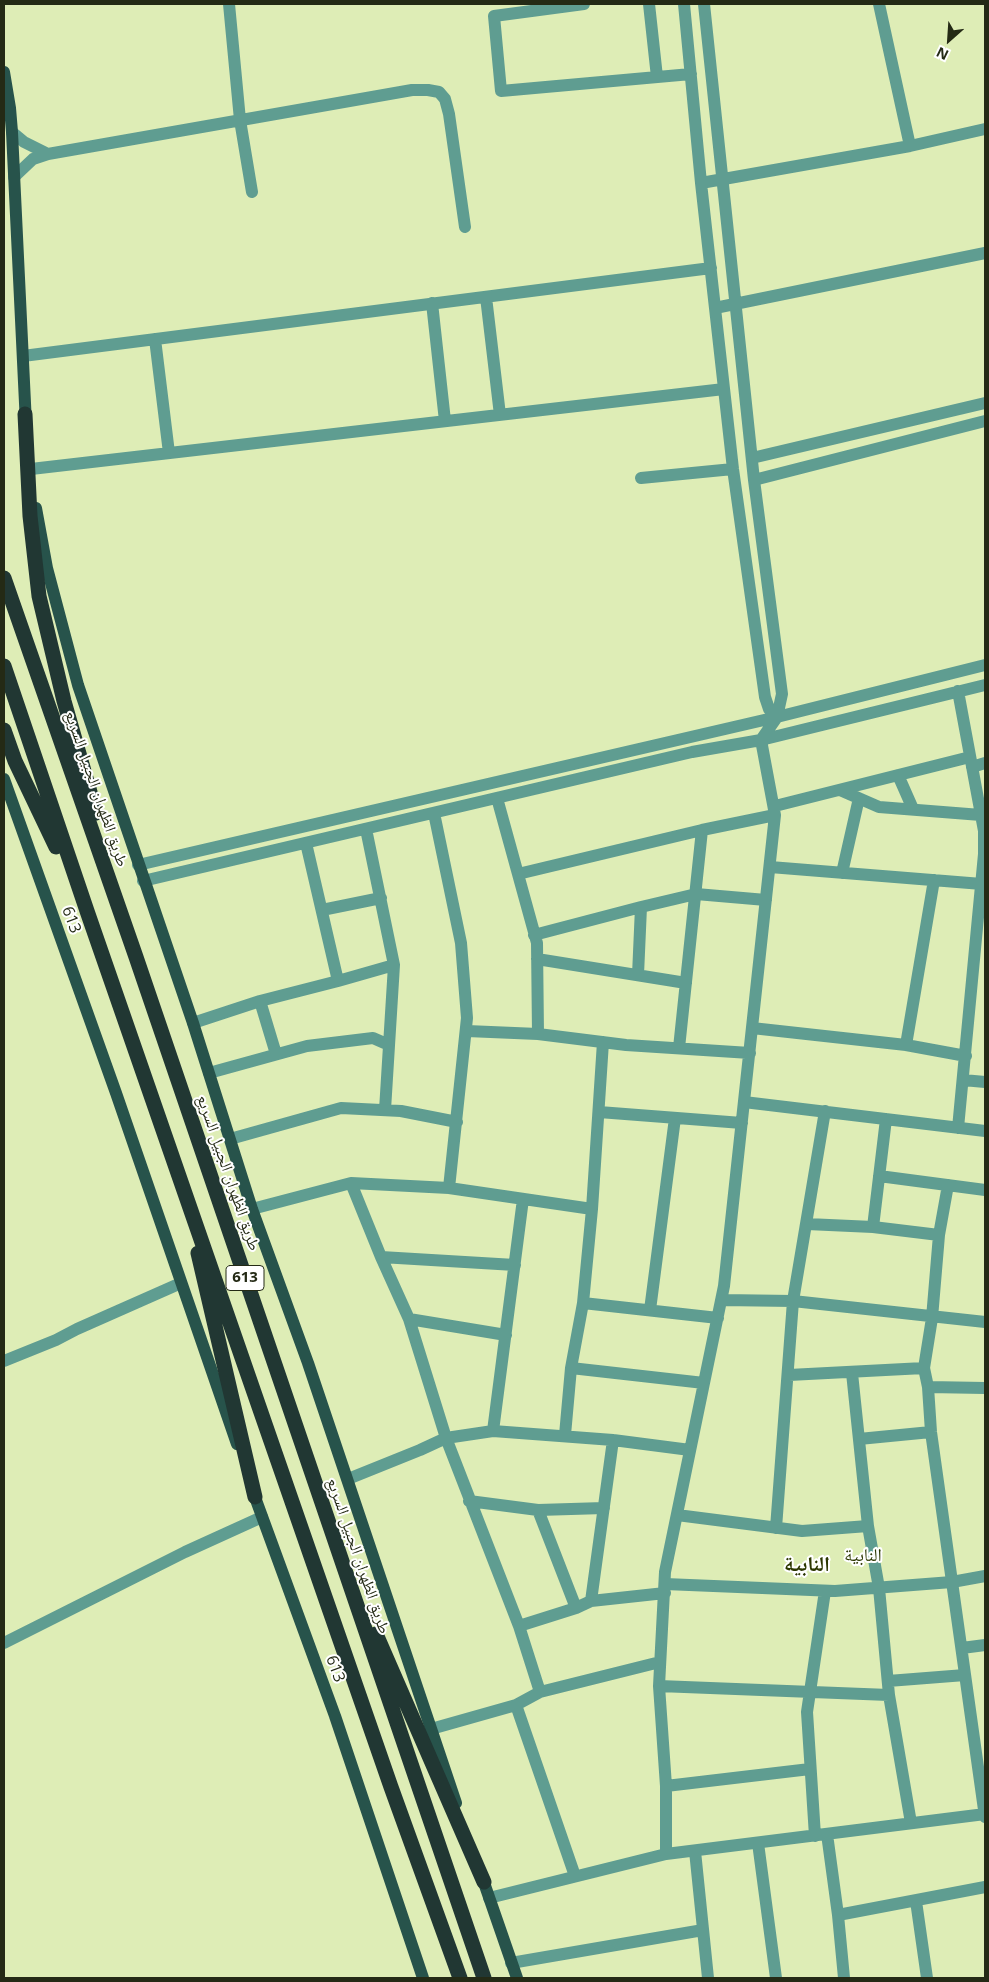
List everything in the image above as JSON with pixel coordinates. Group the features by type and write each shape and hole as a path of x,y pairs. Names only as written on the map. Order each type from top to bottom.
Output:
{"highway":[{"path":"25,414 30,516 39,596 64,701 136,957"},
{"name":"طريق الظهران الجبيل السريع","path":"4,578 136,957 484,1978"},
{"name":"613","path":"4,666 391,1787 460,1978"},
{"path":"4,730 16,761 87,911"},
{"path":"179,1174 255,1497"},
{"path":"334,1538 484,1882"}],"main road":[{"path":"4,72 12,132 25,414 31,470 45,558 61,625 78,685 193,1023 252,1209 348,1479 431,1729 517,1978"},
{"name":"613","path":"4,779 116,1093 262,1517 335,1716 422,1978"}],"street":[{"path":"229,4 240,120 252,192"},
{"path":"584,4 494,16 501,91 691,74"},
{"path":"649,4 657,77"},
{"path":"684,4 733,470 766,697 769,709 777,717"},
{"path":"666,1854 666,1786 659,1686 665,1588 664,1572 722,1300 775,810 761,740 777,717 782,694 754,480 704,4"},
{"path":"878,4 910,146"},
{"path":"14,177 33,159 48,154 412,90 428,90 439,92 445,99 449,114 465,227"},
{"path":"702,183 910,146 985,129"},
{"path":"12,132 24,142 48,154"},
{"path":"715,308 985,253"},
{"path":"23,356 711,268"},
{"path":"486,296 500,415"},
{"path":"432,303 444,421"},
{"path":"155,339 169,453"},
{"path":"31,470 724,389"},
{"path":"752,458 985,403"},
{"path":"754,480 985,421"},
{"path":"641,478 733,470"},
{"path":"138,865 777,717 985,666"},
{"path":"144,881 692,752 761,740 985,685"},
{"path":"958,691 984,831 982,936 958,1128"},
{"path":"518,874 702,830 898,775 971,762 985,763"},
{"path":"898,775 913,809"},
{"path":"840,790 879,806 981,815"},
{"path":"497,798 534,935 537,959 538,1034"},
{"path":"842,873 859,798"},
{"path":"434,813 461,943 467,1018 449,1188"},
{"path":"366,829 394,965 385,1110"},
{"path":"678,1048 702,830"},
{"path":"267,836 272,851"},
{"path":"306,843 338,981"},
{"path":"770,867 934,880 984,876"},
{"path":"906,1045 934,880"},
{"path":"534,935 696,894 766,900"},
{"path":"322,910 381,898"},
{"path":"638,975 641,907"},
{"path":"537,959 686,983"},
{"path":"193,1023 260,1001 394,965"},
{"path":"260,1001 276,1054"},
{"path":"752,1028 906,1045 966,1056"},
{"path":"467,1031 538,1034 603,1042 750,1053"},
{"path":"209,1073 307,1046 373,1038 389,1045"},
{"path":"565,1435 572,1368 583,1303 592,1209 603,1042"},
{"path":"963,1080 985,1082"},
{"path":"744,1102 985,1131"},
{"path":"230,1139 341,1108 401,1111 457,1122"},
{"path":"776,1528 789,1376 793,1301 825,1111"},
{"path":"598,1112 742,1123"},
{"path":"650,1310 675,1118"},
{"path":"873,1227 886,1119"},
{"path":"879,1176 985,1190"},
{"path":"252,1209 351,1183 449,1188 592,1209"},
{"path":"351,1183 409,1319 446,1438 519,1626 540,1692"},
{"path":"490,1898 666,1854 985,1815 931,1432 928,1387 924,1368 932,1318 939,1236 948,1185"},
{"path":"493,1431 523,1198"},
{"path":"806,1224 873,1227 939,1236"},
{"path":"381,1257 515,1265"},
{"path":"4,1361 56,1340 76,1329 181,1283"},
{"path":"722,1300 793,1301 932,1318 985,1322"},
{"path":"583,1303 718,1318"},
{"path":"409,1319 506,1335"},
{"path":"572,1368 704,1383"},
{"path":"789,1376 924,1368"},
{"path":"852,1373 868,1526 879,1588 889,1696 911,1824"},
{"path":"928,1387 985,1388"},
{"path":"348,1479 446,1438 493,1431 565,1435 690,1450"},
{"path":"859,1439 931,1432"},
{"path":"591,1601 613,1440"},
{"path":"469,1501 538,1510 604,1508"},
{"path":"538,1510 576,1608"},
{"path":"676,1515 802,1531 868,1526"},
{"path":"4,1643 185,1552 262,1517"},
{"path":"519,1626 576,1608 591,1601 665,1588 824,1591 952,1582 985,1576"},
{"path":"824,1591 807,1712 810,1769 821,1835 838,1915 844,1978"},
{"path":"962,1648 985,1645"},
{"path":"431,1729 516,1705 540,1692 660,1662"},
{"path":"888,1681 965,1675"},
{"path":"659,1686 889,1696"},
{"path":"516,1705 575,1876"},
{"path":"666,1786 810,1769"},
{"path":"758,1843 776,1978"},
{"path":"695,1851 708,1978"},
{"path":"838,1915 985,1887"},
{"path":"916,1901 926,1978"},
{"path":"511,1963 703,1930"}],"district":[{"name":"النابية","path":"863,1556"},
{"name":"النابية","path":"807,1565"}]}
